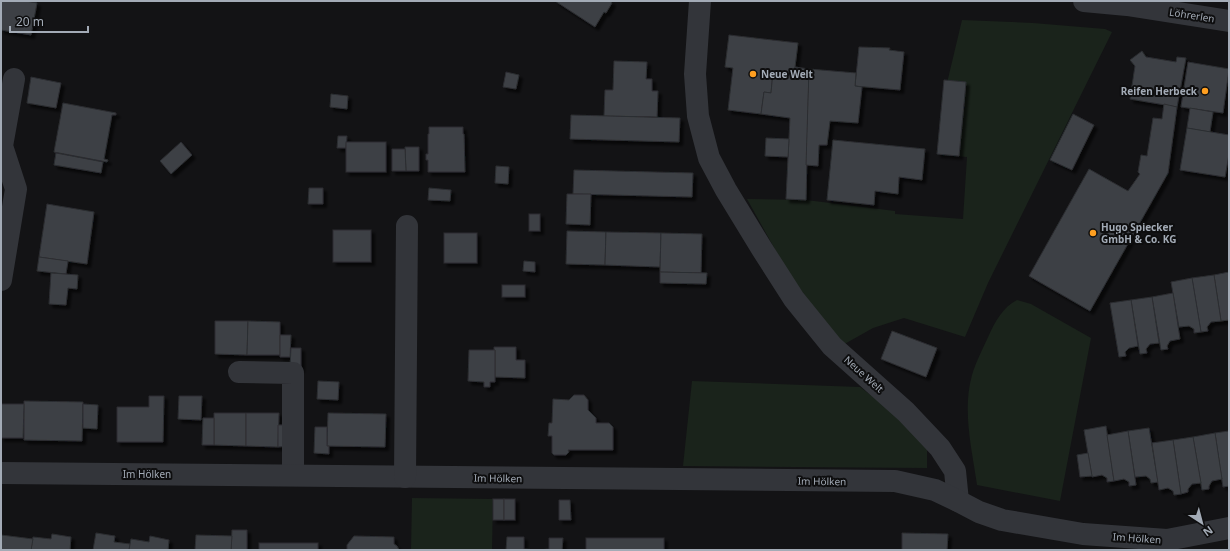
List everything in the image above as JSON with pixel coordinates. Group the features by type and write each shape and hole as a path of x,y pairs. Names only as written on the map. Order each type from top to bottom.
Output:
{"street":[{"name":"Neue Welt","path":"700,1 695,74 698,116 709,158 758,242 794,299 832,346 906,412 940,448 954,471 958,500"},
{"name":"Löhrerlen","path":"1084,1 1127,5 1229,21"},
{"path":"1,280 16,189 2,146 14,79"},
{"path":"405,477 407,226"},
{"path":"239,372 293,373 293,475"},
{"name":"Im Hölken","path":"1,473 895,482 935,490 958,500 979,512 1002,520 1083,534 1167,540 1229,528"}],"shaded area":[{"path":"962,20 1033,23 1105,29 1112,32 988,283 965,337 904,318 873,328 841,346 786,269 747,199 806,200 895,211 895,214 963,219 967,157 940,155 947,83"},
{"path":"1017,300 1031,304 1091,338 1060,501 977,485 968,416 969,389 972,375 991,330 997,320 1012,303"},
{"path":"692,381 860,387 905,421 927,446 927,468 683,466"},
{"path":"412,498 493,499 492,550 411,550"}],"building":[{"path":"1,1 25,1 37,3 31,35 1,30"},
{"path":"555,1 611,1 612,3 606,13 604,12 595,27"},
{"name":"Neue Welt","path":"729,35 798,43 794,75 773,72 771,93 764,92 761,114 728,110 733,68 725,67"},
{"path":"859,47 890,48 889,50 904,52 900,90 855,86"},
{"path":"1142,51 1146,57 1176,62 1177,57 1186,58 1177,107 1130,99 1135,66 1130,60"},
{"path":"614,61 647,62 646,79 652,79 652,91 658,91 657,117 604,116 605,90 613,90"},
{"name":"Reifen Herbeck","path":"1188,62 1229,69 1223,113 1181,107"},
{"path":"795,67 809,69 806,200 786,199 790,118 761,114 764,92 771,93 773,72 794,75"},
{"path":"809,69 856,73 855,86 862,87 858,123 830,121 827,145 819,145 818,166 806,165"},
{"path":"506,72 519,75 516,89 503,87"},
{"path":"31,77 61,83 56,108 27,103"},
{"path":"944,80 966,82 959,156 937,154"},
{"path":"331,94 348,96 347,109 330,107"},
{"path":"63,103 116,113 116,115 112,115 104,159 108,160 107,162 54,152"},
{"name":"Hugo Spiecker GmbH & Co. KG","path":"1164,104 1177,107 1168,173 1090,311 1029,276 1089,169 1128,191 1140,174 1138,172 1141,155 1147,156 1153,118 1162,119"},
{"path":"1190,108 1213,112 1210,132 1187,128"},
{"path":"1073,114 1094,125 1072,170 1050,160"},
{"path":"571,115 680,118 679,142 570,139"},
{"path":"429,127 463,127 465,172 428,172 428,160 426,160 426,154 428,154"},
{"path":"1187,128 1229,135 1229,154 1225,177 1180,170"},
{"path":"338,136 347,136 346,148 337,148"},
{"path":"766,138 789,139 788,157 765,156"},
{"path":"833,140 925,149 922,180 899,177 898,194 875,191 874,205 827,200"},
{"path":"181,142 192,155 171,174 160,161"},
{"path":"346,142 386,142 386,172 346,172"},
{"path":"405,147 419,147 419,171 406,171"},
{"path":"392,149 405,149 406,171 392,171"},
{"path":"56,153 103,162 101,173 54,165"},
{"path":"496,166 509,167 508,184 495,183"},
{"path":"574,170 693,173 692,197 573,194"},
{"path":"309,188 323,188 323,204 308,204"},
{"path":"429,188 451,190 450,201 428,200"},
{"path":"567,194 591,194 590,225 566,224"},
{"path":"47,204 94,212 87,264 39,257"},
{"path":"529,214 540,214 540,231 529,231"},
{"path":"333,230 371,230 371,262 333,262"},
{"path":"567,231 606,232 605,265 566,264"},
{"path":"606,232 661,233 660,267 605,265"},
{"path":"444,233 477,233 477,263 444,263"},
{"path":"661,233 702,234 701,273 660,272"},
{"path":"39,257 68,261 66,274 37,271"},
{"path":"524,261 535,262 535,272 523,271"},
{"path":"660,272 707,273 706,284 660,283"},
{"path":"1229,272 1229,320 1221,321 1214,275"},
{"path":"51,273 78,275 77,289 68,288 66,305 49,304"},
{"path":"1214,275 1221,321 1211,322 1207,327 1208,331 1201,332 1192,278"},
{"path":"1192,278 1201,332 1194,333 1194,329 1189,326 1179,327 1171,282"},
{"path":"502,285 525,285 525,297 502,297"},
{"path":"1173,293 1180,339 1170,341 1167,346 1168,349 1161,350 1152,297"},
{"path":"1152,297 1159,343 1150,344 1146,349 1147,353 1140,354 1131,300"},
{"path":"1131,300 1138,346 1129,348 1125,352 1126,356 1119,357 1110,303"},
{"path":"215,321 248,321 247,355 215,354"},
{"path":"248,321 280,322 280,355 247,355"},
{"path":"892,331 937,348 926,377 881,359"},
{"path":"280,335 291,335 290,357 280,357"},
{"path":"494,347 516,347 516,360 525,360 525,378 495,377"},
{"path":"291,348 301,348 301,369 290,369"},
{"path":"469,350 495,350 495,382 490,382 490,387 484,387 484,382 468,381"},
{"path":"318,381 339,382 338,400 317,399"},
{"path":"574,395 584,395 588,400 588,410 596,418 596,423 609,423 613,427 613,450 568,450 569,452 566,455 554,455 552,453 552,436 548,436 549,423 552,423 553,399 569,400"},
{"path":"149,396 164,396 163,442 117,442 117,407 149,407"},
{"path":"179,396 202,396 201,420 178,419"},
{"path":"24,401 83,402 82,441 24,440"},
{"path":"1,404 24,404 23,438 1,438"},
{"path":"83,404 98,405 97,429 83,428"},
{"path":"214,413 246,413 246,446 214,445"},
{"path":"246,413 279,413 278,447 246,446"},
{"path":"328,413 386,414 385,447 327,446"},
{"path":"203,418 214,418 214,445 202,445"},
{"path":"278,425 289,425 289,446 278,447"},
{"path":"1106,426 1114,481 1107,482 1107,478 1102,475 1092,477 1084,430"},
{"path":"315,427 327,427 327,446 329,446 329,454 314,453"},
{"path":"1149,428 1158,482 1151,483 1150,479 1146,476 1135,477 1128,431"},
{"path":"1128,431 1136,485 1129,486 1129,482 1124,479 1114,481 1107,435"},
{"path":"1229,431 1229,486 1223,487 1215,433"},
{"path":"1215,433 1222,479 1212,481 1209,489 1202,490 1193,437"},
{"path":"1193,437 1201,483 1192,484 1188,489 1188,492 1181,494 1173,440"},
{"path":"1173,440 1181,494 1174,495 1173,491 1168,488 1159,490 1152,443"},
{"path":"1088,453 1092,476 1080,477 1077,455"},
{"path":"493,499 504,499 504,520 493,520"},
{"path":"504,499 515,499 515,520 504,520"},
{"path":"559,500 570,500 571,520 559,520"},
{"path":"232,530 247,530 247,550 231,550"},
{"path":"96,533 115,536 114,542 130,544 129,550 93,550"},
{"path":"902,533 948,534 947,550 902,550"},
{"path":"52,534 71,537 70,550 31,550 33,537 51,539"},
{"path":"1,535 33,539 31,550 1,550"},
{"path":"196,535 232,536 231,550 195,550"},
{"path":"150,536 169,540 168,550 129,550 131,539 149,542"},
{"path":"354,536 394,537 394,544 399,550 347,550 347,545"},
{"path":"507,537 524,537 524,549 538,550 506,550"},
{"path":"549,538 563,538 562,550 538,550 549,549"},
{"path":"586,538 664,538 664,550 586,550"},
{"path":"259,543 318,543 318,550 259,550"}],"place":[{"name":"Neue Welt","path":"753,74"},
{"name":"Reifen Herbeck","path":"1205,91"},
{"name":"Hugo Spiecker GmbH & Co. KG","path":"1093,233"}]}
